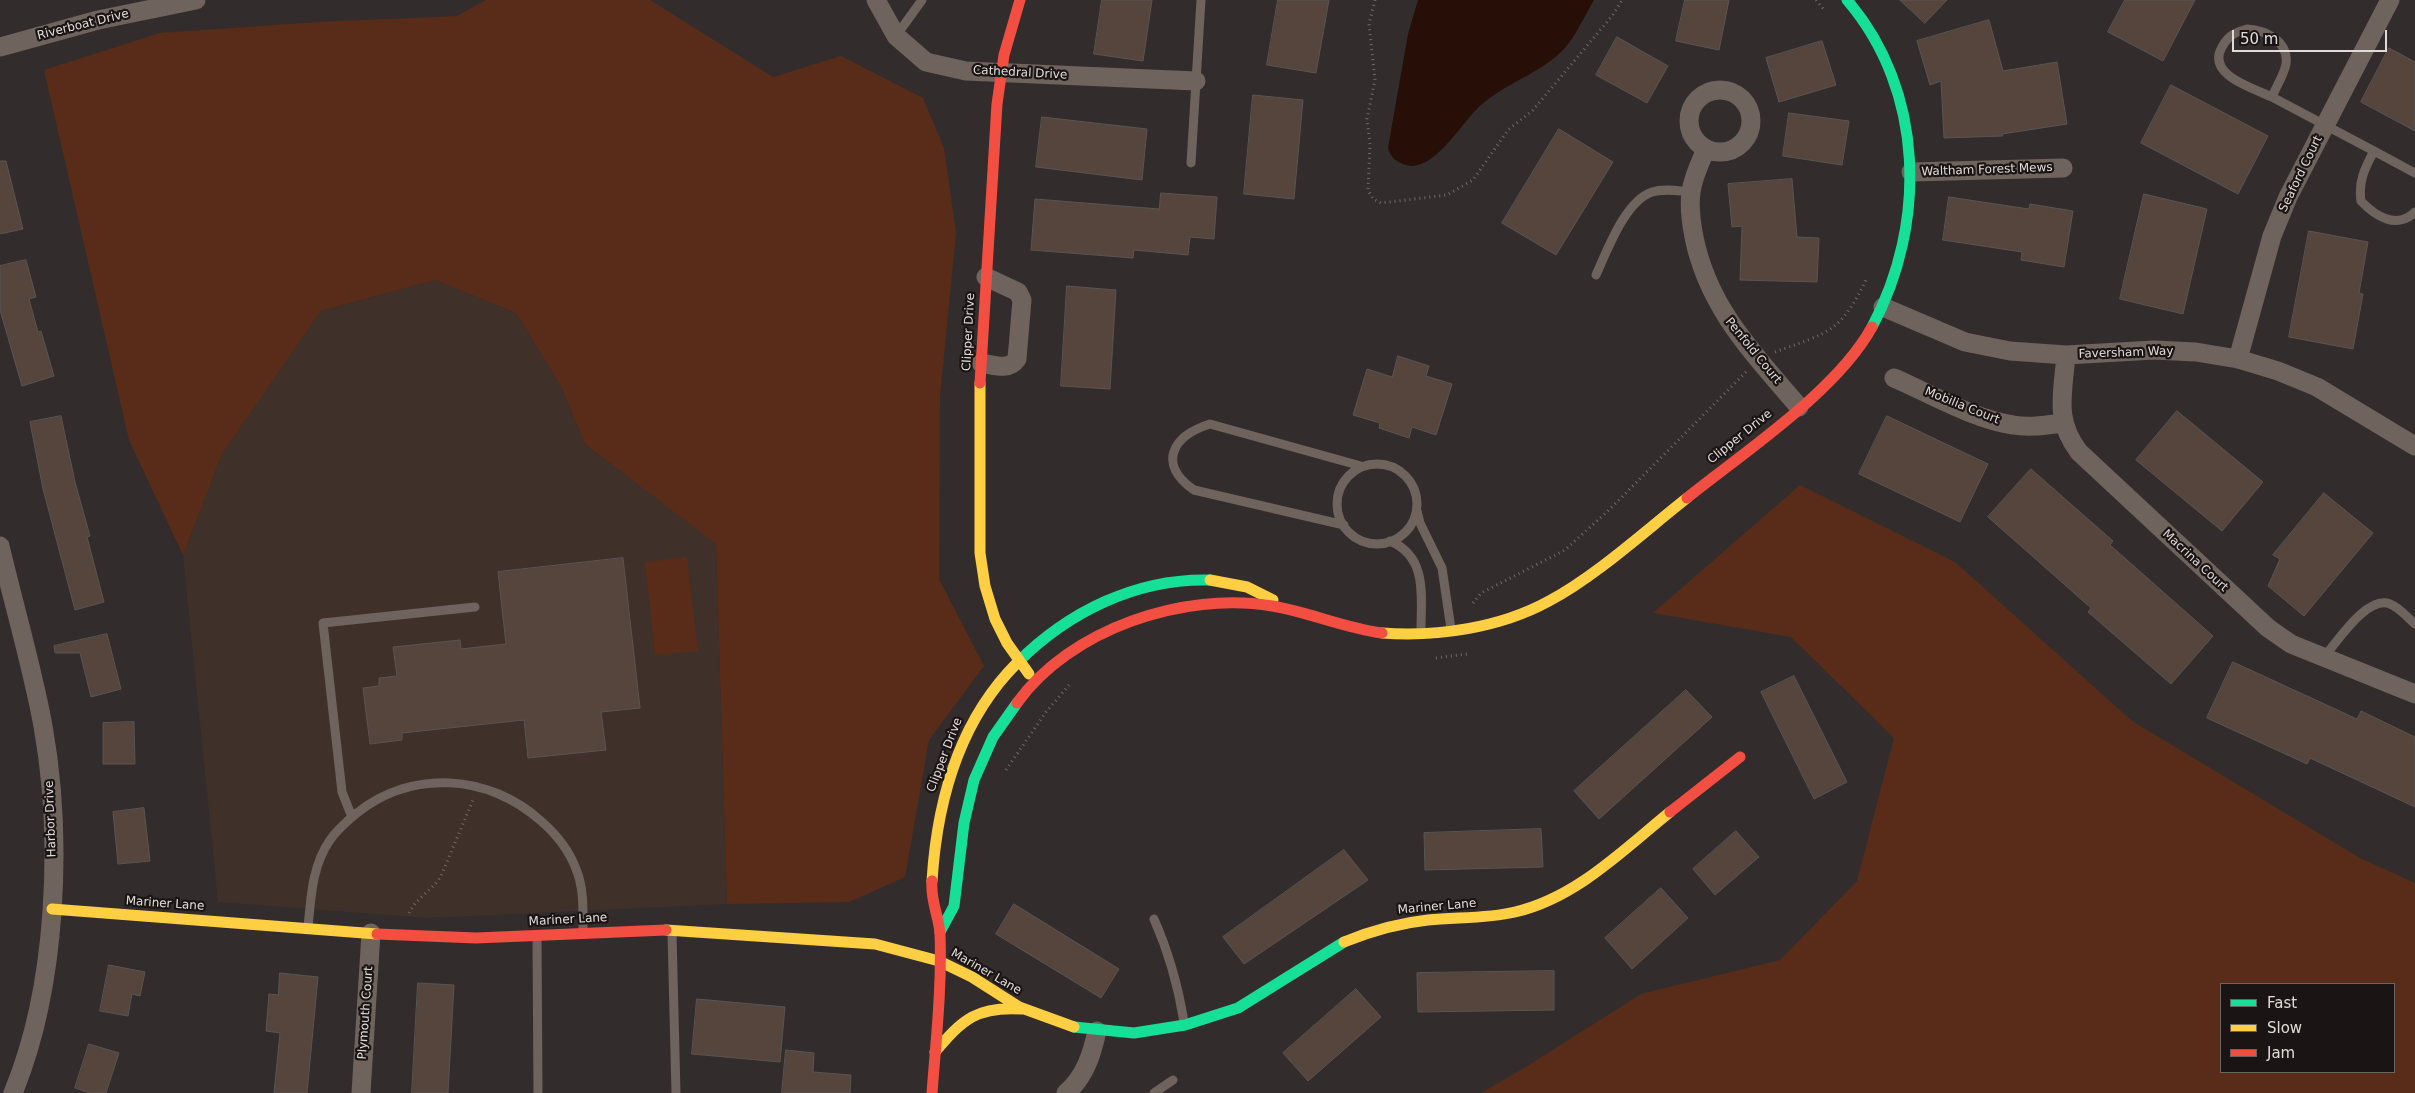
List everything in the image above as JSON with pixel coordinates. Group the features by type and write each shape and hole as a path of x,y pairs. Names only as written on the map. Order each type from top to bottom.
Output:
{"street":[{"name":"Riverboat Drive","path":"0,47 98,20 196,0"},
{"name":"Cathedral Drive","path":"876,0 896,36 926,62 966,71 1196,81"},
{"name":"Clipper Drive","path":"1020,0 1014,14 1001,72 997,104 981,363 980,552 985,586 996,619 1018,661 1035,682"},
{"name":"Clipper Drive","path":"932,1093 940,932 931,891 952,823 974,781 993,738 1014,705 1058,660 1090,638 1122,624 1167,610 1223,603 1286,608 1362,630 1421,632 1478,626 1545,604 1576,585 1799,407 1829,381 1855,352 1883,307 1895,279 1906,242 1911,203 1911,172 1908,134 1897,89 1885,57 1872,32 1847,0"},
{"name":"Seaford Court","path":"2238,359 2272,236 2288,197 2390,0"},
{"name":"Penfold Court","path":"1706,149 1696,170 1691,192 1690,217 1698,256 1712,294 1730,324 1799,407"},
{"name":"Waltham Forest Mews","path":"1911,172 2063,168"},
{"path":"981,363 1006,367 1014,364 1017,359 1022,300 1018,292 986,277"},
{"name":"Faversham Way","path":"1883,307 1965,342 2010,351 2066,355 2154,350 2196,352 2238,359 2278,371 2317,387 2415,446"},
{"name":"Macrina Court","path":"2066,355 2063,423 2069,438 2079,452 2268,628 2291,644 2415,694"},
{"name":"Mobilia Court","path":"1894,378 1986,419 2027,426 2063,423"},
{"name":"Harbor Drive","path":"0,546 43,726 53,824 52,909 44,980 29,1045 13,1093"},
{"name":"Clipper Drive","path":"940,932 954,906 956,897 952,823 947,784 967,731 985,702 1018,661 1040,640 1073,618 1109,599 1154,586 1199,581 1227,582 1247,587 1286,608"},
{"name":"Mariner Lane","path":"52,909 371,933 476,938 584,932 672,930 876,944 939,960 1025,1009 1045,1018 1097,1031 1134,1034 1185,1026 1238,1008 1338,945 1363,934 1390,926 1428,920 1470,919 1514,912 1544,903 1568,891 1596,871 1740,757"},
{"name":"Plymouth Court","path":"361,1093 371,933"},
{"path":"935,1052 956,1027 975,1013 992,1007 1025,1009"},
{"path":"1066,1093 1086,1068 1097,1031"}],"lane":[{"path":"896,36 922,0"},
{"path":"1191,162 1201,0"},
{"path":"2272,97 2286,65 2286,56 2282,46 2273,36 2259,30 2247,29 2237,31 2227,39 2220,50 2218,58 2220,67 2226,74 2415,173"},
{"path":"2374,151 2362,175 2359,186 2361,201 2380,217 2391,221 2403,220 2415,212"},
{"path":"1596,275 1611,241 1639,199 1651,192 1662,190 1691,192"},
{"path":"1344,525 1194,490 1181,481 1172,466 1174,452 1179,440 1194,429 1210,424 1361,466"},
{"path":"1417,510 1408,530 1397,539 1384,544 1364,541 1352,535 1344,525 1337,508 1338,495 1342,483 1350,474 1361,466 1373,463 1386,464 1399,469 1409,478 1416,491 1420,523 1442,568 1451,630"},
{"path":"1390,542 1407,550 1417,568 1421,590 1421,632"},
{"path":"2324,657 2367,608 2377,603 2389,604 2399,609 2415,624"},
{"path":"352,817 342,792 323,623 475,607"},
{"path":"308,928 312,888 319,862 330,840 352,817 383,797 421,784 451,782 478,786 509,798 532,812 551,830 571,858 581,885 584,932"},
{"path":"1154,919 1178,983 1185,1026"},
{"path":"672,930 676,1093"},
{"path":"537,935 538,1093"},
{"path":"1154,1093 1173,1080"}],"path":[{"path":"1375,0 1369,24 1375,72 1367,119 1370,144 1368,190 1373,199 1381,202 1447,195 1473,180 1508,130 1533,110 1612,16 1622,0"},
{"path":"1432,658 1472,653"},
{"path":"1003,774 1046,712 1071,683"},
{"path":"409,913 441,876 475,796"}],"shaded area":[{"path":"486,0 650,0 773,77 841,56 923,98 944,148 956,233 940,396 939,579 984,666 929,740 905,877 849,902 727,904 716,544 585,444 561,386 516,313 435,280 321,311 222,454 183,555 129,440 44,70 160,33 318,22 457,16"},
{"path":"1418,0 1594,0 1564,49 1545,65 1491,97 1474,112 1436,155 1414,166 1398,161 1392,156 1388,148 1408,34"},
{"path":"435,280 516,313 561,386 585,444 716,543 727,904 428,918 218,902 183,555 222,454 321,311"},
{"path":"1800,485 1955,562 2132,721 2360,858 2415,883 2415,1093 1481,1093 1641,994 1780,960 1857,881 1894,738 1791,637 1653,613"},
{"path":"687,557 698,651 655,655 645,562"}],"building":[{"path":"1102,0 1152,0 1143,61 1094,54"},
{"path":"1278,0 1329,0 1316,73 1267,65"},
{"path":"1685,0 1729,0 1719,50 1676,41"},
{"path":"1900,0 1947,0 1925,23"},
{"path":"2125,0 2195,0 2163,61 2108,32"},
{"path":"1989,20 2003,71 2057,62 2067,124 2002,134 2003,136 1944,138 1941,81 1930,85 1917,41"},
{"path":"1617,37 1668,66 1647,103 1596,75"},
{"path":"1822,41 1836,85 1779,102 1766,58"},
{"path":"2389,48 2415,62 2415,131 2361,102"},
{"path":"2171,85 2268,136 2238,194 2141,143"},
{"path":"1253,95 1303,100 1294,199 1244,194"},
{"path":"1789,113 1849,121 1842,165 1783,156"},
{"path":"1042,117 1147,129 1142,180 1036,167"},
{"path":"1559,129 1613,162 1556,255 1502,223"},
{"path":"0,161 6,161 23,229 0,234"},
{"path":"1792,179 1797,237 1819,238 1817,282 1740,280 1742,226 1732,227 1728,184"},
{"path":"1161,193 1217,197 1214,239 1190,237 1188,255 1134,250 1133,258 1031,250 1035,199 1159,209"},
{"path":"2144,194 2207,209 2183,314 2120,299"},
{"path":"1949,197 2029,209 2030,204 2073,211 2064,267 2021,260 2022,252 1943,240"},
{"path":"2309,231 2368,242 2359,293 2363,294 2353,349 2289,337"},
{"path":"26,260 36,297 29,299 38,332 41,331 54,376 22,386 0,310 0,266"},
{"path":"1067,286 1116,290 1110,389 1061,386"},
{"path":"1398,356 1429,366 1426,376 1452,384 1436,435 1412,427 1409,438 1379,428 1380,423 1353,415 1367,369 1392,377"},
{"path":"2177,411 2263,482 2222,531 2136,460"},
{"path":"61,416 75,482 90,536 87,537 104,602 75,610 43,489 30,422"},
{"path":"1887,416 1988,464 1960,522 1859,474"},
{"path":"2031,469 2113,541 2110,545 2213,636 2171,684 2088,612 2091,608 1988,517"},
{"path":"2324,493 2373,533 2304,616 2268,586 2280,559 2273,555"},
{"path":"623,558 640,708 601,712 606,750 528,758 524,720 402,733 402,740 370,744 363,688 379,686 379,678 397,676 393,647 460,640 461,649 506,644 498,572"},
{"path":"107,634 121,689 91,697 80,653 55,653 54,646"},
{"path":"2233,662 2357,719 2361,711 2415,737 2415,807 2310,758 2307,764 2207,718"},
{"path":"1794,676 1847,782 1814,799 1761,692"},
{"path":"1686,690 1712,717 1599,819 1574,791"},
{"path":"134,722 135,764 103,764 103,723"},
{"path":"144,808 150,861 118,864 113,812"},
{"path":"1541,829 1543,867 1425,870 1424,833"},
{"path":"1736,831 1759,857 1715,895 1693,869"},
{"path":"1344,850 1368,880 1244,964 1223,937"},
{"path":"1661,888 1688,918 1632,969 1605,938"},
{"path":"1014,904 1119,969 1101,998 996,934"},
{"path":"109,965 145,972 140,996 132,994 128,1016 100,1011"},
{"path":"1554,971 1554,1010 1418,1012 1417,973"},
{"path":"280,973 318,977 307,1093 274,1093 280,1033 266,1031 269,994 278,995"},
{"path":"418,983 454,985 448,1093 412,1093"},
{"path":"1356,989 1381,1017 1308,1081 1283,1053"},
{"path":"697,999 785,1007 780,1062 692,1054"},
{"path":"89,1044 119,1053 106,1093 90,1093 75,1088"},
{"path":"786,1050 814,1053 813,1072 851,1075 850,1093 782,1093"}],"traffic: fast":[{"path":"1847,0 1873,36 1892,75 1904,116 1909,159 1909,202 1902,245 1890,287 1872,327"},
{"path":"1017,663 1058,628 1105,602 1130,592 1156,585 1210,580"},
{"path":"940,932 954,906 964,823 974,780 993,737 1017,703"},
{"path":"1074,1027 1134,1033 1185,1025 1238,1008 1344,942"}],"traffic: slow":[{"path":"980,383 980,553 985,586 995,619 1007,643 1029,674"},
{"path":"1382,633 1403,634 1468,629 1510,618 1530,610 1567,591 1584,579 1620,553 1687,498"},
{"path":"1210,580 1247,587 1273,600"},
{"path":"932,881 939,821 954,764 965,737 980,711 997,686 1017,663"},
{"path":"1344,942 1406,923 1493,916 1537,905 1558,896 1598,871 1670,812"},
{"path":"52,909 377,934"},
{"path":"666,930 875,944 939,961 972,977 1019,1007 1074,1027"},
{"path":"935,1052 954,1031 972,1017 993,1010 1022,1009"}],"traffic: jam":[{"path":"980,383 997,104 1004,55 1020,0"},
{"path":"1687,498 1761,441 1813,397 1856,351 1872,327"},
{"path":"1017,703 1040,677 1067,655 1098,636 1131,621 1202,604 1238,603 1272,606 1354,628 1382,633"},
{"path":"1670,812 1740,757"},
{"path":"932,881 932,895 940,934 938,1014 932,1093"},
{"path":"377,934 476,938 666,930"}]}
